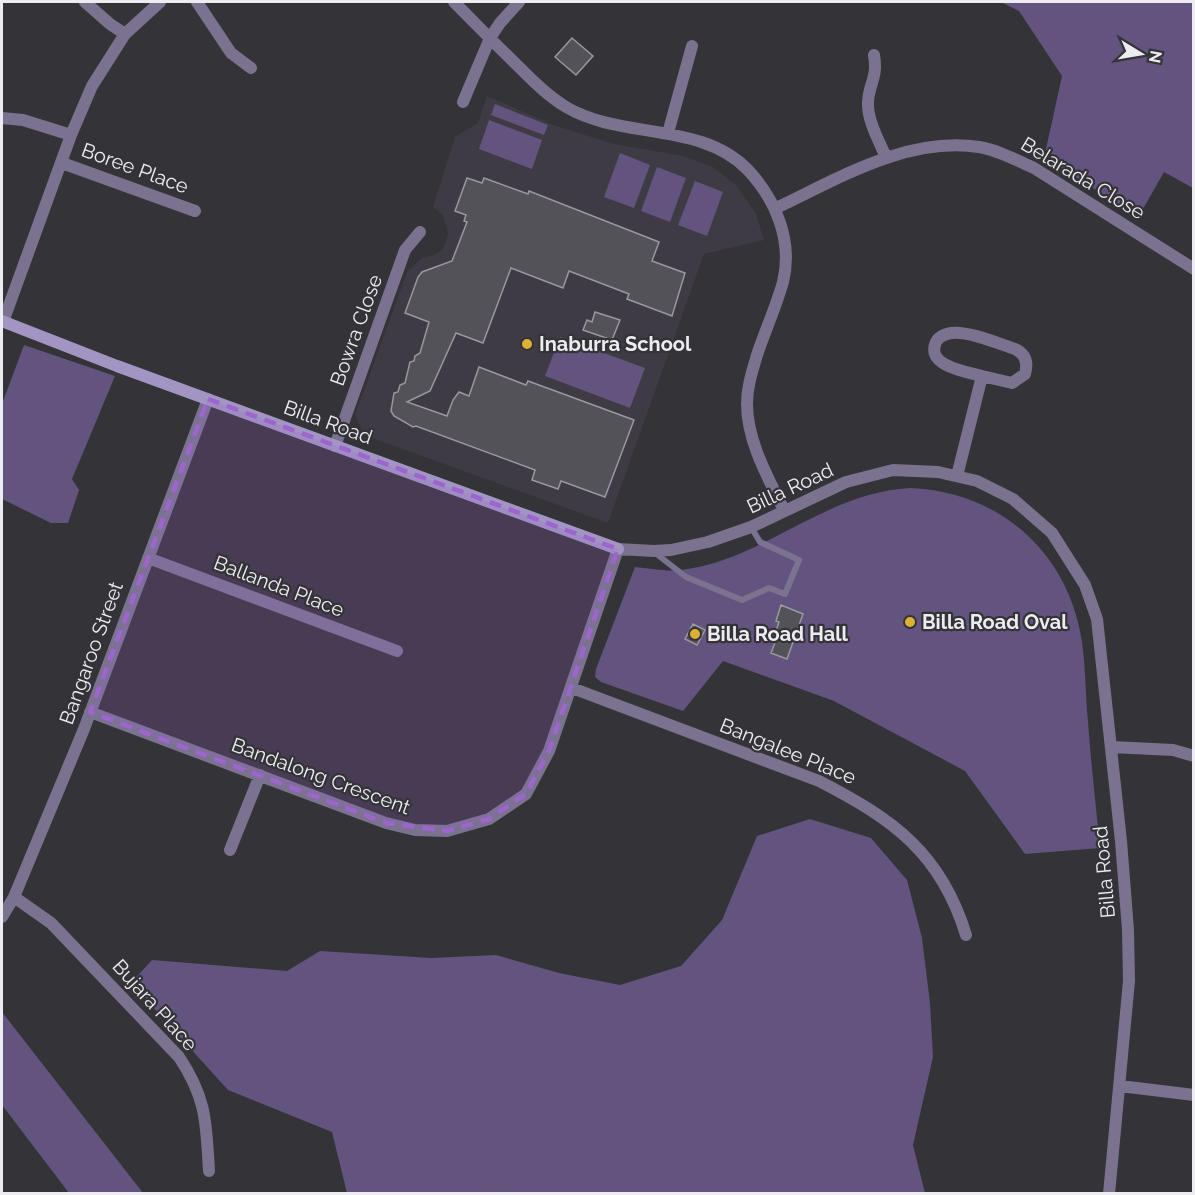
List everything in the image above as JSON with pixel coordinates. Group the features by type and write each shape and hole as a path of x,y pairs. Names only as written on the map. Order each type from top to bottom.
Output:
{"street":[{"path":"85,2 125,34"},
{"path":"2,322 71,135 92,86 125,34 160,2"},
{"path":"196,2 231,53 251,68"},
{"path":"454,2 543,90 566,107 598,121 668,133 712,146 734,158 760,183 776,208 786,251 786,269 748,382 748,423 763,467 784,510"},
{"path":"463,102 490,38 519,2"},
{"path":"668,133 692,46"},
{"path":"874,55 876,76 868,104 886,158"},
{"path":"2,118 23,120 71,135"},
{"name":"Belarada Close","path":"776,208 886,158 918,149 946,146 978,147 1007,155 1034,168 1194,269"},
{"name":"Boree Place","path":"62,162 195,211"},
{"name":"Bowra Close","path":"335,446 405,250 420,232"},
{"name":"Billa Road","path":"2,322 618,549 671,550 708,542 751,527 846,482 893,470 938,472 957,476 977,481 1012,499 1052,534 1086,585 1097,619 1112,747 1128,930 1129,981 1109,1194"},
{"path":"964,334 1021,351 1026,359 1025,374 1012,383 982,376 956,369 937,358 934,350 937,340 942,335 964,334"},
{"path":"957,476 982,376"},
{"name":"Bangaroo Street","path":"2,917 14,897 90,712 208,399"},
{"name":"Bandalong Crescent","path":"90,712 386,823 416,830 447,831 489,819 526,794 549,751 618,549"},
{"name":"Ballanda Place","path":"148,558 397,651"},
{"name":"Bangalee Place","path":"572,688 819,781 857,801 901,830 932,862 952,894 966,935"},
{"path":"1112,747 1173,750 1194,756"},
{"path":"230,850 260,776"},
{"name":"Bujara Place","path":"14,897 51,923 179,1057 198,1090 203,1105 209,1171"},
{"path":"1120,1086 1194,1095"}],"lane":[{"path":"654,551 686,577 741,600 769,588 785,594 799,560 760,542 751,527"}],"highlighted area":[{"path":"208,399 618,549 549,751 526,794 489,819 447,831 386,823 90,712"}],"shaded area":[{"path":"1001,2 1193,2 1193,188 1164,172 1139,216 1044,158 1062,76 1019,11"},
{"name":"Inaburra School","path":"487,96 553,125 614,144 683,156 713,167 736,185 756,214 764,240 704,254 608,523 364,435 355,415 407,272 422,258 442,250 446,242 448,234 446,224 442,214 433,207 455,137 478,123"},
{"path":"495,104 548,125 544,135 491,115"},
{"path":"489,120 542,140 532,169 479,149"},
{"path":"620,153 650,165 634,208 604,197"},
{"path":"657,167 686,178 670,222 641,211"},
{"path":"695,181 723,192 707,236 678,225"},
{"path":"560,337 645,368 630,408 545,376"},
{"path":"24,345 115,376 72,479 79,490 68,523 51,523 2,499 2,404"},
{"path":"910,488 941,492 970,500 997,512 1020,529 1041,550 1058,574 1071,601 1082,642 1100,848 1025,854 965,771 834,701 723,661 683,711 601,682 595,677 635,567 681,570 711,564 740,554 849,502 879,493"},
{"path":"810,819 871,838 907,880 922,938 930,1003 933,1057 913,1145 925,1193 347,1193 332,1132 228,1090 131,983 152,960 287,971 320,951 431,958 496,955 559,973 620,985 681,966 722,920 757,836"},
{"path":"2,1012 143,1193 69,1193 2,1105"}],"building":[{"path":"572,38 593,56 576,75 555,57"},
{"path":"467,178 482,183 484,178 528,194 529,191 659,242 652,261 685,273 672,316 627,299 629,294 569,271 563,288 511,268 483,343 456,333 430,391 407,402 447,416 459,392 469,396 479,367 526,385 528,381 634,420 605,497 561,481 558,489 532,480 535,470 416,426 413,427 394,416 391,411 394,393 398,392 400,385 405,383 410,362 414,361 415,356 420,353 429,322 405,313 422,272 452,261 467,222 464,221 466,215 455,211"},
{"path":"595,312 620,320 612,340 583,330 587,320 592,322"},
{"path":"781,605 803,614 787,659 771,653 779,632 776,631 779,622 776,621"},
{"name":"Billa Road Hall","path":"693,624 705,630 697,645 685,639"}],"waterway":[{"path":"182,970 271,1046 324,1075 420,1150 453,1164 505,1194"}],"place":[{"name":"Inaburra School","path":"527,344"},
{"name":"Billa Road Oval","path":"910,622"},
{"name":"Billa Road Hall","path":"695,634"}]}
